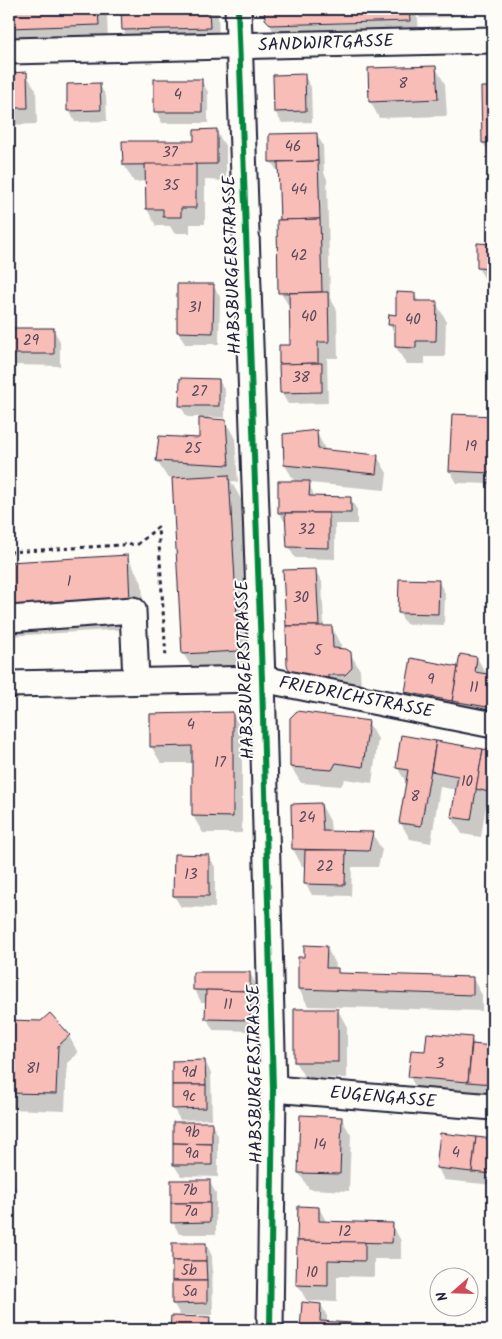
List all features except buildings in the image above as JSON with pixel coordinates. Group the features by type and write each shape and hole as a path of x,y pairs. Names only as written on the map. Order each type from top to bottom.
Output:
{"street":[{"name":"HABSBURGERSTRASSE","path":"238,9 241,46 262,679 273,1089 270,1330"},
{"name":"SANDWIRTGASSE","path":"9,51 493,40"},
{"path":"9,619 134,610 136,681"},
{"name":"FRIEDRICHSTRASSE","path":"9,684 262,679 493,725"},
{"name":"EUGENGASSE","path":"273,1089 493,1107"}],"path":[{"path":"9,552 138,544 158,527 167,681"}],"cycle path":[{"path":"238,9 262,679 273,1089 270,1330"}]}
